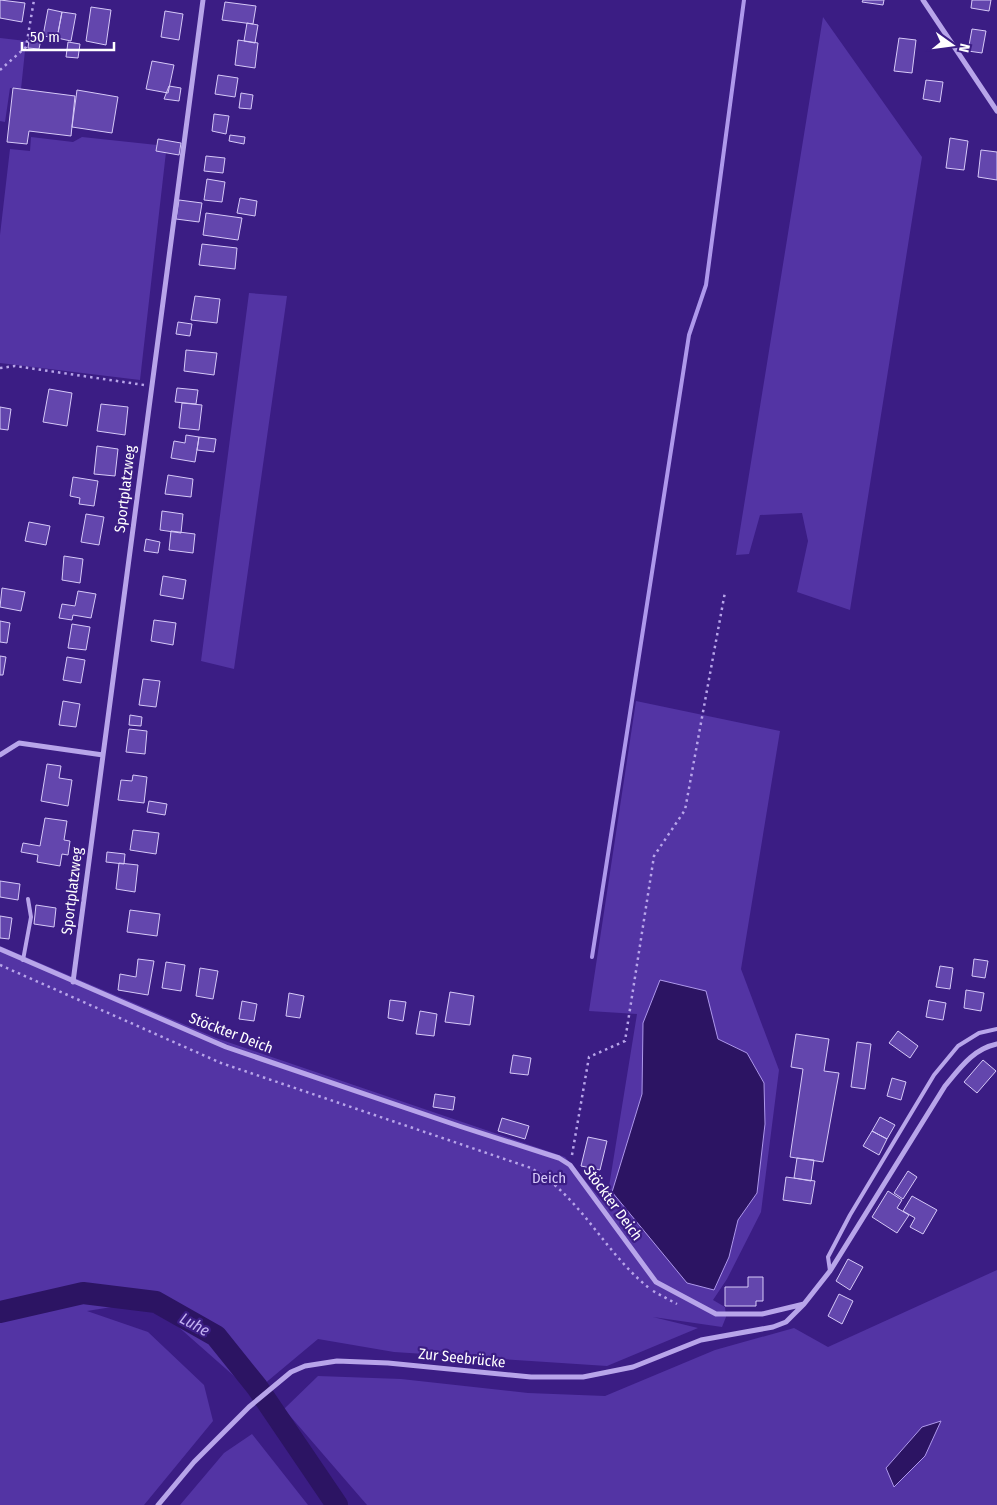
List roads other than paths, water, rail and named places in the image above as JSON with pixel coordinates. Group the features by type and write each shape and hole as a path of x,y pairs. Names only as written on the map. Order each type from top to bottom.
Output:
{"street":[{"name":"Sportplatzweg","path":"73,982 203,0"},
{"path":"923,0 997,111"},
{"path":"0,755 19,743 103,755"},
{"name":"Stöckter Deich","path":"0,950 226,1047 559,1158 570,1166 656,1282 716,1314 762,1314 804,1304"},
{"path":"804,1304 830,1271 946,1086 967,1060 978,1051 997,1044"},
{"name":"Zur Seebrücke","path":"158,1505 194,1462 249,1407 291,1372 305,1366 337,1361 388,1363 531,1377 574,1377 607,1374 633,1367 701,1340 781,1325 804,1304"}],"lane":[{"path":"23,960 31,917 28,899"},
{"path":"830,1271 828,1257 850,1215 934,1075 958,1046 979,1033 997,1029"}],"waterway":[{"path":"592,957 689,335 706,285 744,0"},
{"name":"Luhe","path":"0,1312 83,1293 156,1302 216,1336 257,1387 337,1505"}],"park label":[{"name":"Deich","path":"549,1178"}]}
